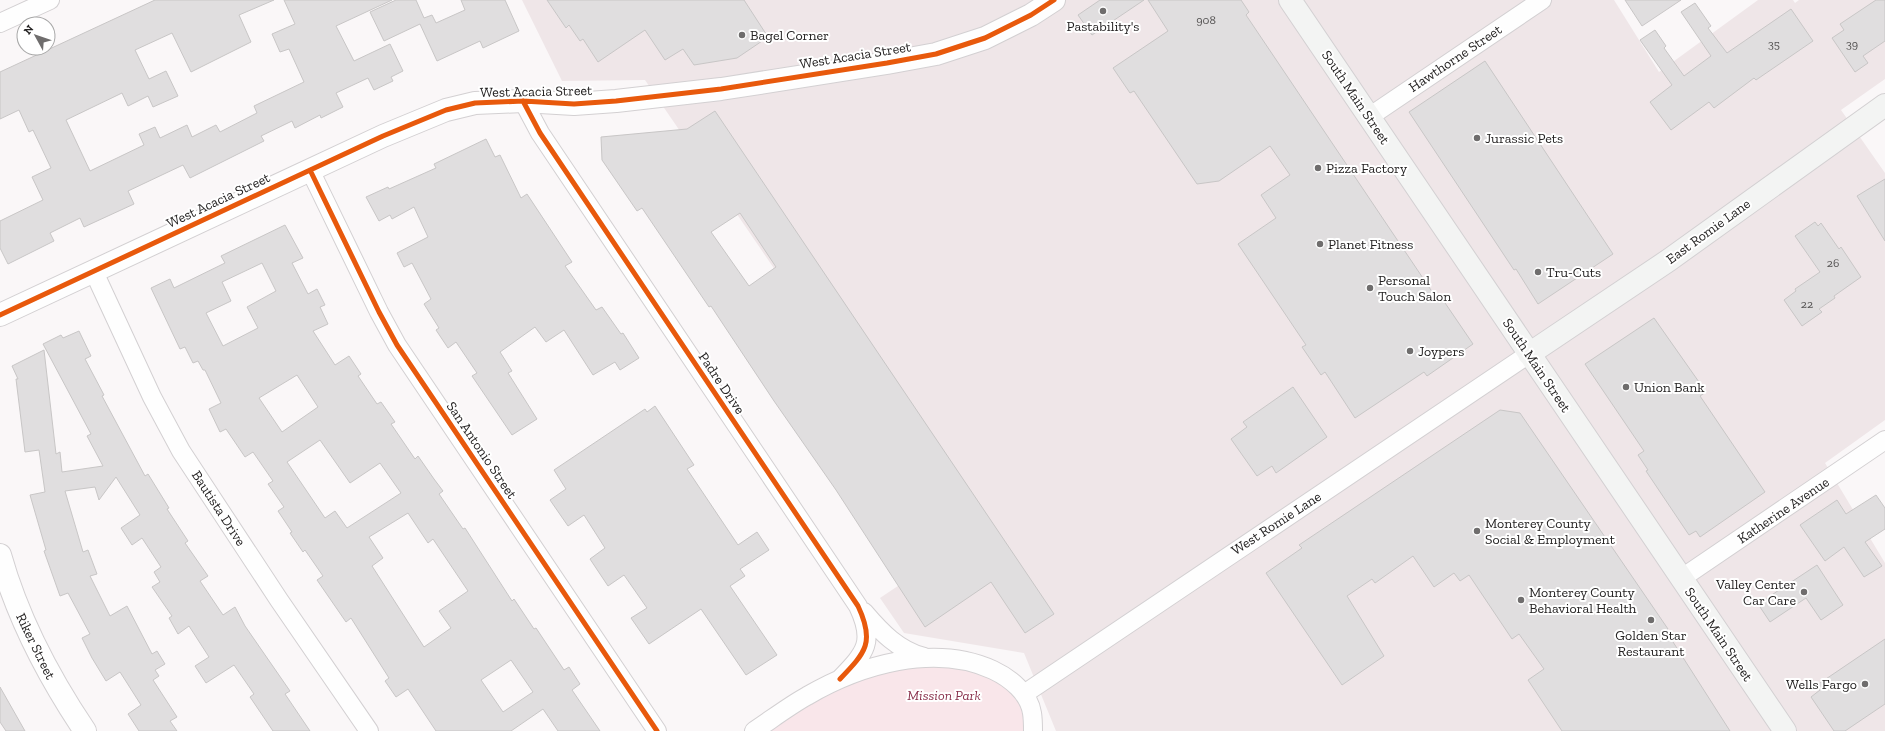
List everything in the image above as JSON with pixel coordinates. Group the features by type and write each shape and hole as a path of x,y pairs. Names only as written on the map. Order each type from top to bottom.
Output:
{"main road":[{"name":"South Main Street","path":"1290,0 1785,731"},
{"name":"East Romie Lane","path":"1529,354 1669,260 1885,105"}],"street":[{"path":"0,24 50,0"},
{"name":"West Acacia Street","path":"0,315 402,127 446,110 475,103 523,101 574,104 616,101 721,89 936,54 985,38 1031,15 1054,0"},
{"name":"Hawthorne Street","path":"1369,117 1542,0"},
{"name":"Padre Drive","path":"523,101 540,133 858,606 866,624 868,634 860,657 840,679"},
{"name":"San Antonio Street","path":"310,170 379,312 398,345 657,731"},
{"name":"Bautista Drive","path":"94,272 166,426 279,600 369,731"},
{"name":"West Romie Lane","path":"1024,694 1529,354"},
{"name":"Katherine Avenue","path":"1682,578 1885,440"},
{"name":"Riker Street","path":"0,556 16,604 30,638 57,688 85,731"},
{"path":"858,606 878,628 897,645 907,652 927,658"},
{"path":"754,731 807,696 840,679 896,662 927,658 965,660 983,665 1000,673 1016,684 1024,694 1032,712 1033,731"}],"shaded area":[{"path":"522,0 1614,0 1659,72 1758,0 1793,0 1795,3 1799,0 1885,0 1885,79 1841,110 1885,173 1885,420 1825,463 1885,563 1885,731 1056,731 1024,653 904,633 880,598 962,543 645,80 562,81"}],"green space":[{"name":"Mission Park","path":"927,658 1016,684 1033,731 754,731 807,696"}],"building":[{"path":"155,0 274,0 239,15 251,42 191,72 172,33 135,50 149,79 166,71 178,96 153,107 148,96 128,106 122,93 66,120 90,171 144,145 139,134 155,127 160,138 187,125 192,137 216,125 220,132 257,113 254,106 304,82 289,49 280,52 272,34 295,24 284,0 392,0 336,26 354,61 390,44 403,71 391,77 393,81 374,90 368,78 336,93 343,107 321,118 320,115 295,128 292,121 261,136 264,141 190,178 183,165 128,191 134,204 84,227 80,218 50,233 54,241 8,264 0,248 0,221 43,200 32,177 51,168 33,130 29,132 19,110 0,119 0,72 34,56 56,56 56,46"},
{"path":"396,0 416,0 424,18 432,15 436,23 465,10 461,0 505,0 519,31 483,48 480,41 437,61 420,24 384,41 370,12"},
{"path":"547,0 744,0 768,37 737,58 694,65 683,49 665,60 645,30 598,62 583,39 580,41 569,25 566,28"},
{"path":"1100,0 1144,0 1092,35 1078,15"},
{"path":"1148,0 1241,0 1249,12 1246,15 1437,299 1441,297 1473,344 1427,376 1424,372 1355,418 1325,372 1321,375 1302,347 1306,345 1238,244 1276,218 1261,195 1290,175 1270,146 1219,181 1197,184 1134,91 1130,93 1113,68 1168,31"},
{"path":"1625,0 1681,0 1642,26"},
{"path":"1876,0 1885,0 1885,41 1863,56 1868,63 1855,72 1832,38 1844,30 1840,24"},
{"path":"1695,3 1711,26 1708,28 1727,53 1791,9 1813,41 1756,80 1754,78 1714,108 1709,102 1671,130 1650,102 1672,85 1640,40 1655,30 1666,46 1664,48 1684,76 1711,56 1681,12"},
{"path":"1485,61 1613,254 1538,304 1516,269 1514,270 1409,112"},
{"path":"715,111 1054,614 1025,633 991,582 925,627 836,490 774,401 711,306 709,307 642,208 637,211 602,160 601,137 687,129","holes":["740,213 776,267 749,286 711,232"]},
{"path":"486,139 495,157 500,155 521,198 527,194 572,262 565,266 596,310 602,307 621,334 623,333 639,358 620,370 615,362 593,375 564,330 546,342 535,327 500,352 512,371 508,373 537,419 512,435 472,376 477,373 456,342 448,348 436,330 439,328 424,304 431,299 412,263 404,267 397,253 428,237 414,207 392,219 390,215 379,221 366,197 388,187 389,189 436,168 434,164"},
{"path":"1885,179 1885,241 1857,196"},
{"path":"1815,222 1818,226 1821,223 1839,249 1841,247 1861,277 1834,296 1835,298 1819,309 1822,312 1802,326 1784,300 1796,291 1795,289 1820,272 1795,236"},
{"path":"285,225 303,258 292,263 308,294 317,289 325,305 320,307 328,324 313,331 335,365 349,356 361,374 358,376 377,404 381,402 395,422 391,424 415,459 418,456 443,491 439,494 463,529 465,528 512,601 514,599 534,629 536,628 564,670 569,667 580,684 572,690 600,731 558,731 543,709 511,731 436,731 408,689 396,697 385,681 389,678 351,618 346,622 317,580 323,576 305,550 303,552 290,533 292,532 278,511 284,507 268,484 273,481 253,452 245,457 226,429 220,432 209,409 221,403 205,370 203,370 198,361 193,363 185,347 180,349 151,288 170,279 174,288 225,263 221,256","holes":["262,263 276,291 247,307 258,328 223,346 206,313 231,301 222,282","297,375 318,407 282,432 259,398","320,440 350,483 380,463 401,493 347,528 335,511 325,518 287,462","408,513 428,543 433,539 468,591 439,611 451,628 424,647 372,566 383,558 369,537","511,660 533,692 503,712 481,680"]},
{"path":"1654,318 1706,392 1700,396 1765,492 1700,537 1696,531 1689,535 1646,471 1648,470 1638,455 1644,451 1585,364"},
{"path":"79,331 91,356 85,359 104,395 102,396 145,476 148,474 169,508 167,509 188,541 185,543 208,576 200,581 223,615 235,607 245,626 290,691 285,694 310,731 273,731 250,697 254,694 234,665 206,683 195,666 209,657 189,626 178,634 169,618 172,616 152,587 160,582 154,572 161,567 142,538 132,545 121,528 140,515 116,477 99,500 95,487 65,491 83,552 88,550 97,574 90,576 110,616 127,606 152,654 157,651 165,664 155,670 159,676 153,680 177,717 170,721 177,731 139,731 128,714 141,705 120,672 106,681 92,658 82,638 90,634 68,593 60,596 44,551 46,550 30,495 45,492 39,450 25,452 16,379 18,379 12,366 44,350 56,454 60,452 62,472 103,466 87,436 91,434 43,344 61,335 63,338"},
{"path":"1293,387 1327,437 1276,473 1272,466 1257,476 1231,439 1247,427 1243,422"},
{"path":"655,406 694,465 687,469 738,545 757,532 769,550 740,569 745,576 730,586 777,655 746,675 701,609 649,644 631,618 647,608 624,575 608,586 590,559 605,548 584,515 568,526 550,500 566,489 554,470 645,409 647,412"},
{"path":"1500,410 1520,413 1668,629 1666,631 1730,731 1562,731 1528,680 1544,669 1519,634 1512,639 1469,575 1460,581 1454,573 1434,587 1413,556 1375,583 1372,579 1347,596 1384,656 1342,685 1266,573 1302,548 1299,545"},
{"path":"1876,495 1885,508 1885,529 1865,542 1882,566 1864,577 1844,547 1825,561 1800,525 1837,500 1846,514"},
{"path":"1817,565 1843,605 1821,620 1806,598 1770,622 1758,604"},
{"path":"1885,639 1885,704 1845,731 1834,731 1811,697 1820,690 1817,685"},
{"path":"0,687 25,731 6,731 0,722"}],"cycle path":[{"path":"0,315 383,136 446,110 475,103 523,101 574,104 616,101 721,89 887,63 936,54 985,38 1031,15 1054,0"},
{"path":"523,101 540,133 858,606 863,618 867,638 862,654 840,679"},
{"path":"310,170 379,312 397,345 657,731"}],"place":[{"name":"Pastability's","path":"1103,11"},
{"name":"Bagel Corner","path":"742,35"},
{"name":"Jurassic Pets","path":"1477,138"},
{"name":"Pizza Factory","path":"1318,168"},
{"name":"Planet Fitness","path":"1320,244"},
{"name":"Tru-Cuts","path":"1538,272"},
{"name":"Personal Touch Salon","path":"1370,288"},
{"name":"Joypers","path":"1410,351"},
{"name":"Union Bank","path":"1626,387"},
{"name":"Monterey County Social & Employment","path":"1477,531"},
{"name":"Valley Center Car Care","path":"1804,592"},
{"name":"Monterey County Behavioral Health","path":"1521,600"},
{"name":"Golden Star Restaurant","path":"1651,620"},
{"name":"Wells Fargo","path":"1865,684"}]}
